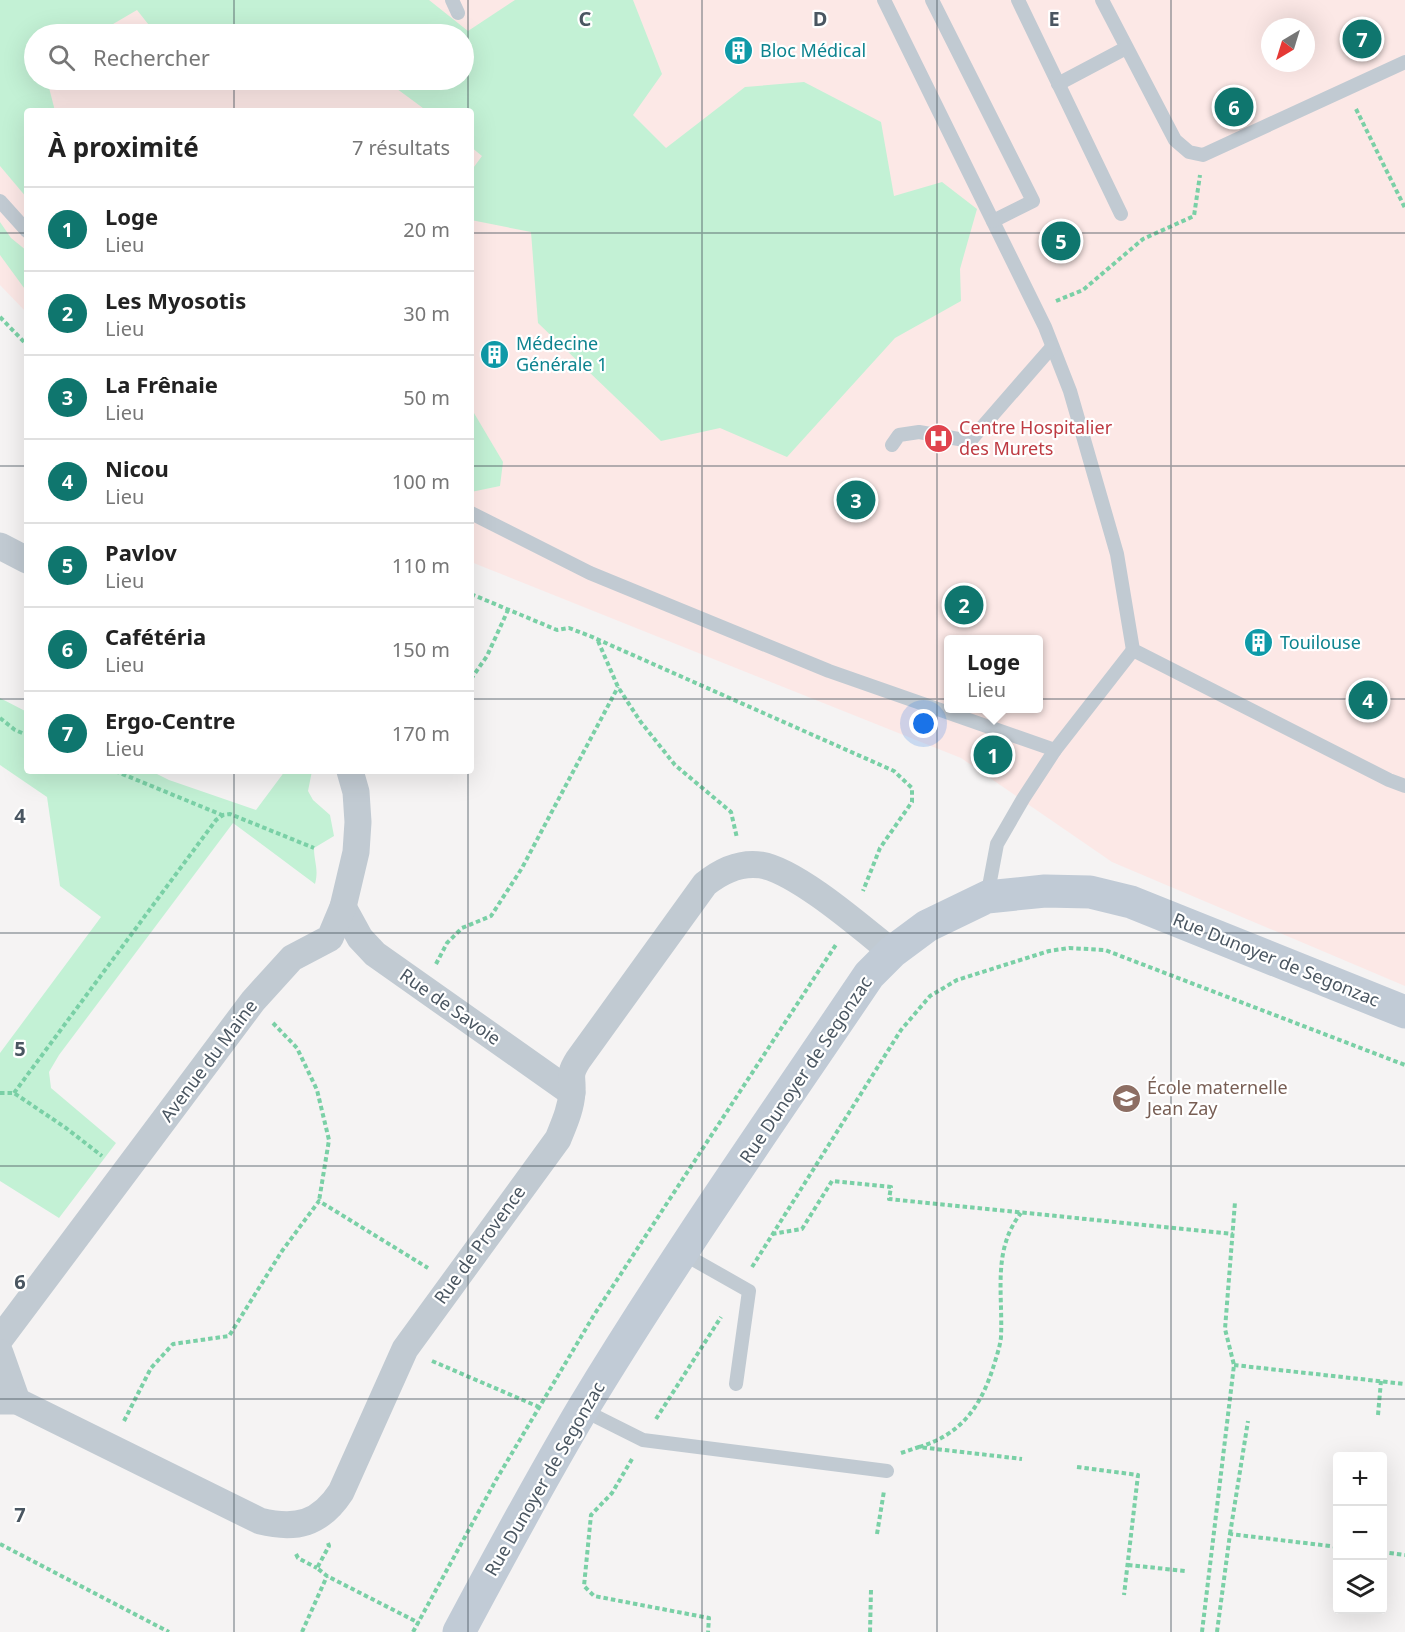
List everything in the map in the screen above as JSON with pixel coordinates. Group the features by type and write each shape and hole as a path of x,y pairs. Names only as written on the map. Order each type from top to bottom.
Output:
{"main road":[{"name":"Rue Dunoyer de Segonzac","path":"459,1632 516,1526 583,1410 682,1253 869,975 892,952 927,926 987,897 1045,891 1090,892 1131,902 1405,1012"}],"street":[{"path":"0,546 24,558"},
{"name":"Avenue du Maine","path":"0,1339 253,1001 292,957 330,938 343,906 356,852 358,822 356,792 351,774"},
{"name":"Rue de Provence","path":"317,1518 333,1503 340,1492 405,1349 558,1139 572,1093 571,1073 578,1060 705,884 725,870 743,866 761,865 777,870 813,891 892,952"},
{"name":"Rue de Savoie","path":"343,906 360,938 375,954 572,1093"},
{"path":"0,1353 8,1401 112,1447 260,1521 289,1526 317,1518"}],"lane":[{"path":"452,0 458,13"},
{"path":"884,0 1036,309 1070,391 1117,554 1133,651 1055,750 1023,799 997,844 987,897"},
{"path":"932,0 1033,201 993,221"},
{"path":"1017,0 1121,214"},
{"path":"1102,0 1175,140 1189,152 1203,155 1405,62"},
{"path":"1058,84 1126,48"},
{"path":"0,201 24,228"},
{"path":"892,445 899,435 919,432 970,441 1052,346"},
{"path":"474,515 590,573 807,662 944,711"},
{"path":"1133,651 1405,786"},
{"path":"951,713 1055,750"},
{"path":"682,1253 749,1291 736,1384"},
{"path":"583,1410 643,1440 887,1471"}],"path":[{"path":"1346,90 1405,208"},
{"path":"1036,309 1083,290 1143,239 1194,216 1203,155"},
{"path":"0,317 24,342"},
{"path":"413,1632 496,1480 594,1315 852,920 880,848 912,802 912,788 894,771 598,640 569,628 557,630 474,595"},
{"path":"474,676 487,656 508,610"},
{"path":"598,640 618,687 640,721 675,765 731,812 743,866"},
{"path":"434,996 435,966 447,943 462,928 491,916 522,868 618,687"},
{"path":"0,718 15,730 24,734"},
{"path":"122,774 223,815 230,814 314,848"},
{"path":"14,1093 209,830 223,815"},
{"path":"708,1632 709,1618 594,1596 584,1586 591,1515 612,1493 901,1030 930,996 957,980 1049,951 1069,948 1105,950 1405,1065"},
{"path":"112,1447 152,1368 173,1344 229,1336 282,1251 319,1201 329,1140 318,1090 297,1048 253,1001"},
{"path":"0,1093 14,1093 66,1128 124,1173"},
{"path":"772,1234 802,1229 832,1181 891,1187 889,1199 1233,1234"},
{"path":"319,1201 452,1282"},
{"path":"1202,1632 1234,1365 1225,1329 1235,1202"},
{"path":"877,1534 887,1471 892,1459 903,1452 934,1443 962,1425 982,1395 990,1378 1001,1339 1003,1250 1012,1224 1021,1213"},
{"path":"405,1349 539,1407"},
{"path":"1234,1365 1405,1384"},
{"path":"1378,1415 1381,1381"},
{"path":"1217,1632 1248,1421"},
{"path":"919,1448 1022,1459"},
{"path":"1077,1467 1138,1475 1124,1595"},
{"path":"317,1518 329,1546 317,1568 327,1576 419,1623"},
{"path":"1230,1534 1333,1546"},
{"path":"0,1544 169,1632"},
{"path":"1387,1553 1405,1555"},
{"path":"1128,1565 1185,1571"},
{"path":"302,1632 327,1576"},
{"path":"870,1632 871,1590"}],"shaded area":[{"name":"Centre Hospitalier des Murets","path":"0,0 1405,0 1405,986 1112,862 961,758 474,563 474,108 24,108 24,310 0,285"}],"green space":[{"path":"0,0 429,0 459,24 148,24 137,10 113,24 24,24 24,90 50,90 54,108 24,108 24,194 0,166"},
{"path":"515,0 633,0 662,74 633,115 666,148 745,87 804,82 881,122 894,196 942,182 977,209 960,269 961,301 895,338 787,457 720,428 661,441 538,323 531,232 474,221 474,167 482,156 474,149 474,108 423,108 399,90 474,90 474,27"},
{"path":"0,222 11,238 24,249 24,288 0,255"},
{"path":"474,413 503,462 500,486 474,491"},
{"path":"0,698 24,710 24,774 157,774 256,810 283,774 311,774 308,791 313,800 330,815 334,836 314,848 315,884 233,823 59,1055 49,1072 51,1088 116,1143 59,1218 0,1181 0,1053 101,917 60,886 47,797 0,765"}],"place":[{"name":"Ergo-Centre","path":"1362,39"},
{"name":"Bloc Médical","path":"739,51"},
{"name":"Cafétéria","path":"1234,107"},
{"name":"Pavlov","path":"1061,241"},
{"name":"Médecine Générale 1","path":"495,354"},
{"name":"Centre Hospitalier des Murets","path":"938,438"},
{"name":"La Frênaie","path":"856,500"},
{"name":"Les Myosotis","path":"964,605"},
{"name":"Touilouse","path":"1259,643"},
{"name":"Nicou","path":"1368,700"},
{"name":"Loge","path":"993,755"},
{"name":"École maternelle Jean Zay","path":"1126,1098"}]}
